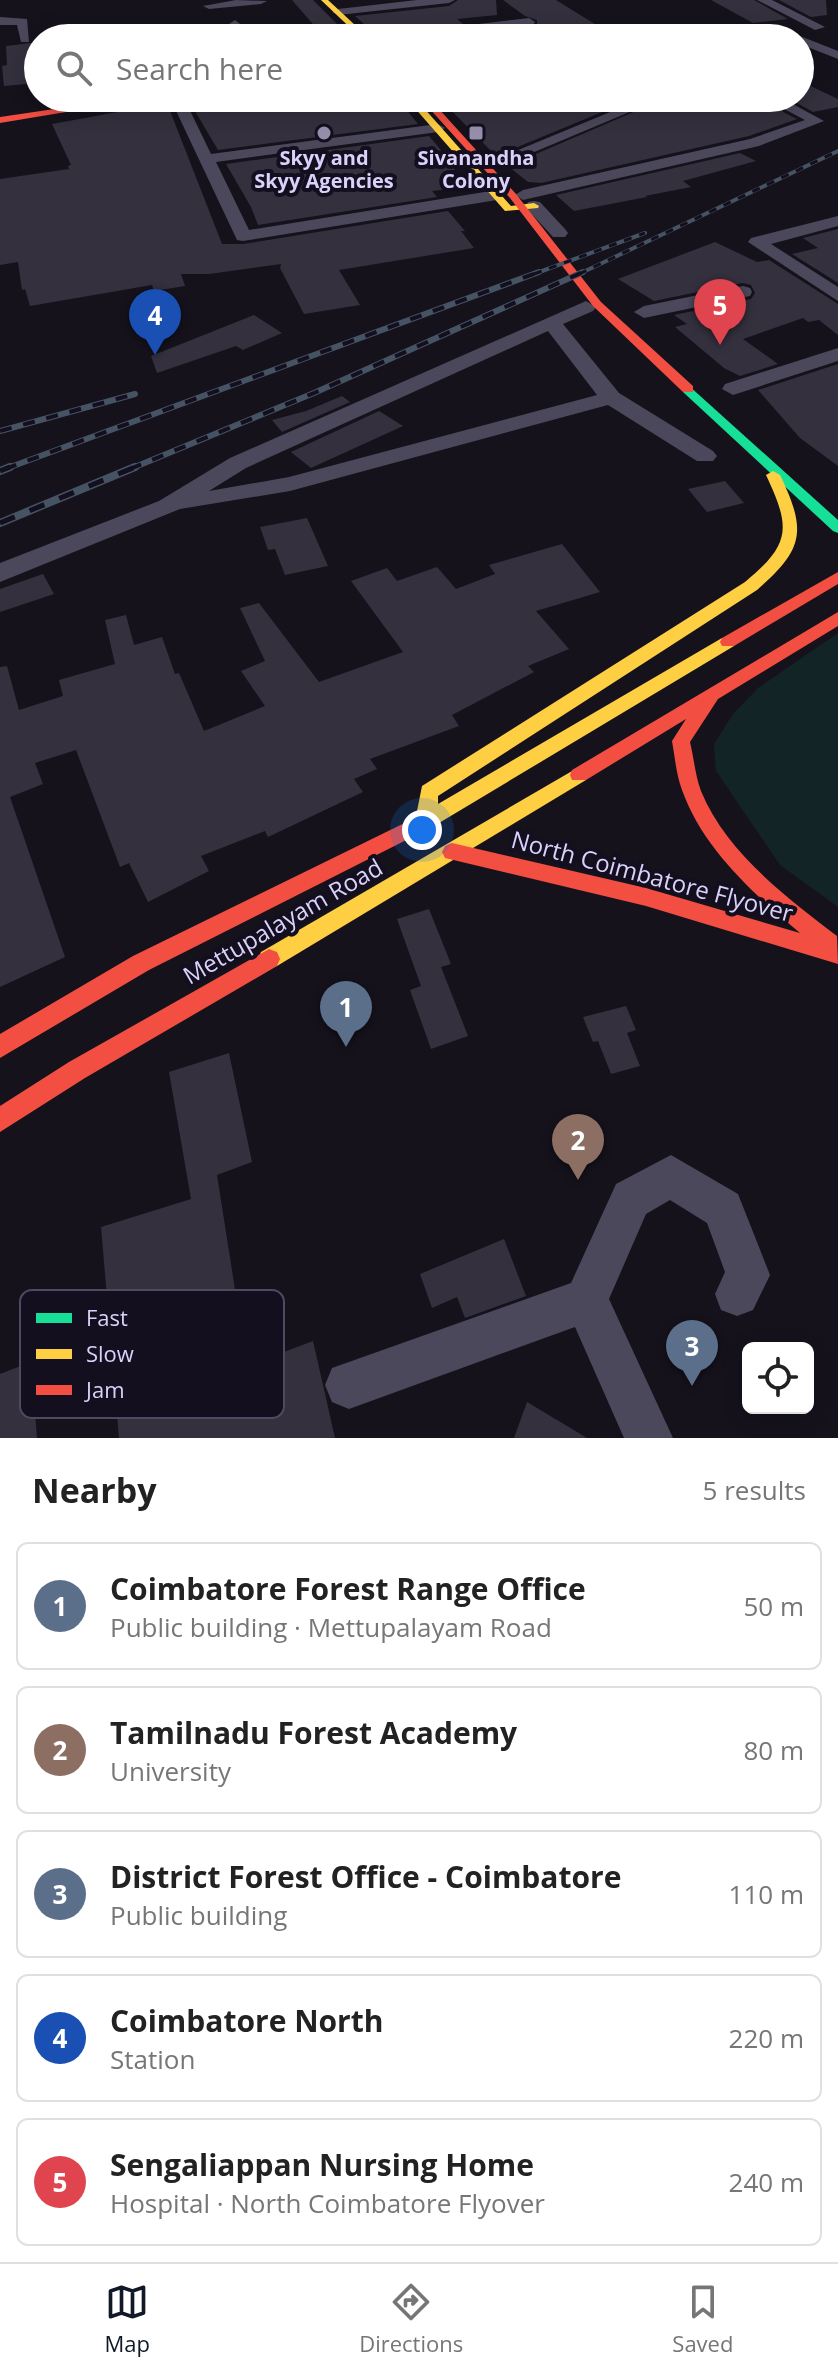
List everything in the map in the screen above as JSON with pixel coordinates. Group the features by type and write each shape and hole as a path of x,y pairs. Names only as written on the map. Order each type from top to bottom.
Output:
{"main road":[{"path":"331,6 350,24"},
{"path":"0,118 46,112"},
{"path":"423,112 509,209 528,200 448,112"},
{"path":"437,112 513,196 583,296 838,528"},
{"path":"583,296 595,289 740,411"},
{"path":"427,820 429,792 738,595 778,565 793,548 795,529 792,511 766,462"},
{"name":"Mettupalayam Road","path":"0,1047 141,963 427,820 838,577"},
{"name":"Mettupalayam Road","path":"0,1120 77,1070 452,852 838,618"},
{"name":"North Coimbatore Flyover","path":"710,698 681,741 694,799 747,871 838,952"},
{"name":"North Coimbatore Flyover","path":"452,852 557,874 838,952"}],"street":[{"path":"331,6 406,5 449,0"},
{"path":"763,0 824,24 814,29"},
{"path":"209,6 261,3"},
{"path":"406,5 421,17"},
{"path":"0,21 23,22 24,31"},
{"path":"512,24 529,22"},
{"path":"814,45 838,55"},
{"path":"184,112 243,236 497,195"},
{"path":"495,163 621,112"},
{"path":"559,233 528,200 754,143 817,121 806,112"},
{"path":"207,159 438,128"},
{"path":"838,221 757,242 838,295"},
{"path":"644,312 743,292"},
{"path":"0,573 168,506 238,463 551,322 583,296"},
{"path":"551,322 611,398 705,456"},
{"path":"733,389 838,354"},
{"path":"168,506 290,484 611,398"},
{"path":"349,1385 586,1300 631,1199 671,1176 723,1209 748,1275 737,1294"},
{"path":"586,1300 649,1438"}],"shaded area":[{"path":"838,633 838,907 780,865 716,771 714,744 733,714 758,688"}],"building":[{"path":"292,0 313,0 337,24 313,24"},
{"path":"458,0 496,0 497,15 457,19 463,24 364,24 355,16 449,6"},
{"path":"503,0 556,0 595,24 537,24 537,20 525,16"},
{"path":"711,0 754,0 788,19 753,23"},
{"path":"779,0 826,0 827,15 811,17"},
{"path":"24,44 24,84 4,86 2,66 7,65 6,46"},
{"path":"814,88 838,99 838,107 814,112"},
{"path":"118,112 171,112 222,244 243,244 448,211 465,231 461,231 474,248 339,270 360,305 304,314 280,268 281,264 209,274 181,274 185,286 154,291 152,285 30,306 25,289 22,290 18,262 0,265 0,179 69,169 71,165 52,124"},
{"path":"196,112 408,112 418,124 218,150"},
{"path":"453,112 602,112 496,156"},
{"path":"633,112 783,112 797,119 749,136 541,183 528,182 508,166"},
{"path":"429,136 450,161 455,170 450,170 465,187 432,191 437,197 258,225 226,164"},
{"path":"740,153 756,161 683,181 691,187 574,211 556,195"},
{"path":"838,229 838,283 792,254 818,248 803,238"},
{"path":"715,242 757,262 769,260 838,304 838,335 819,320 808,322 803,318 743,339 778,364 740,376 724,368 675,327 687,324 674,315 751,299 755,293 751,285 742,283 654,301 618,279"},
{"path":"254,315 282,333 243,350 236,346 157,373 151,356"},
{"path":"838,364 838,466 800,438 758,390"},
{"path":"342,396 350,402 282,432 272,420 306,411"},
{"path":"379,411 403,426 311,468 291,452"},
{"path":"725,481 744,503 707,512 688,489"},
{"path":"307,518 328,566 285,575 275,549 268,550 260,527"},
{"path":"562,544 600,592 536,611 569,649 528,666 534,672 452,715 459,726 370,759 377,769 354,779 363,792 268,837 265,831 201,856 209,871 148,902 129,863 120,867 76,750 35,763 43,784 10,797 65,957 0,987 0,667 7,666 19,710 63,696 59,680 115,664 105,620 126,615 134,645 162,637 175,674 179,673 204,731 265,706 241,671 265,661 240,608 259,603 319,682 403,652 351,581 387,568 397,581 437,567 456,589 495,574 489,565"},
{"path":"43,574 54,594 0,612 0,589"},
{"path":"429,909 451,964 441,967 468,1036 431,1049 410,990 421,986 397,919"},
{"path":"626,1006 636,1030 627,1033 640,1066 611,1074 598,1041 593,1042 583,1017"},
{"path":"229,1053 252,1162 217,1175 235,1290 106,1290 101,1227 191,1199 169,1072"},
{"path":"504,1239 526,1296 465,1318 457,1297 432,1308 420,1274"},
{"path":"313,1341 335,1438 119,1438 117,1418 284,1418 284,1352"},
{"path":"20,1366 20,1418 35,1418 37,1438 0,1438 0,1374"},
{"path":"527,1402 587,1438 514,1438"}],"railway":[{"path":"579,274 838,151"},
{"path":"534,274 645,233"},
{"path":"5,469 539,272"},
{"path":"130,469 314,393 583,272"},
{"path":"0,431 135,394"},
{"path":"5,469 10,467"},
{"path":"0,523 135,467"},
{"path":"0,471 5,469"}],"traffic: fast":[{"path":"688,389 838,528"}],"traffic: slow":[{"path":"324,0 350,24"},
{"path":"422,112 509,209 534,206"},
{"path":"427,820 429,792 751,586 767,572 787,548 792,524 773,475"},
{"path":"425,821 728,642"},
{"path":"269,959 579,775"}],"traffic: jam":[{"path":"0,120 53,112"},
{"path":"437,112 513,196 597,304 688,389"},
{"path":"728,642 838,577"},
{"path":"579,775 838,618"},
{"path":"710,698 681,741 694,796 719,839 752,877 829,943"},
{"path":"0,1047 141,963 425,821"},
{"path":"452,852 646,897 838,954"},
{"path":"0,1120 77,1070 269,959"}],"place":[{"name":"Skyy and Skyy Agencies","path":"324,133"},
{"name":"Sivanandha Colony","path":"476,133"},
{"name":"Sengaliappan Nursing Home","path":"720,345"},
{"name":"Coimbatore North","path":"155,355"},
{"name":"Coimbatore Forest Range Office","path":"346,1047"},
{"name":"Tamilnadu Forest Academy","path":"578,1180"},
{"name":"District Forest Office - Coimbatore","path":"692,1386"}]}
